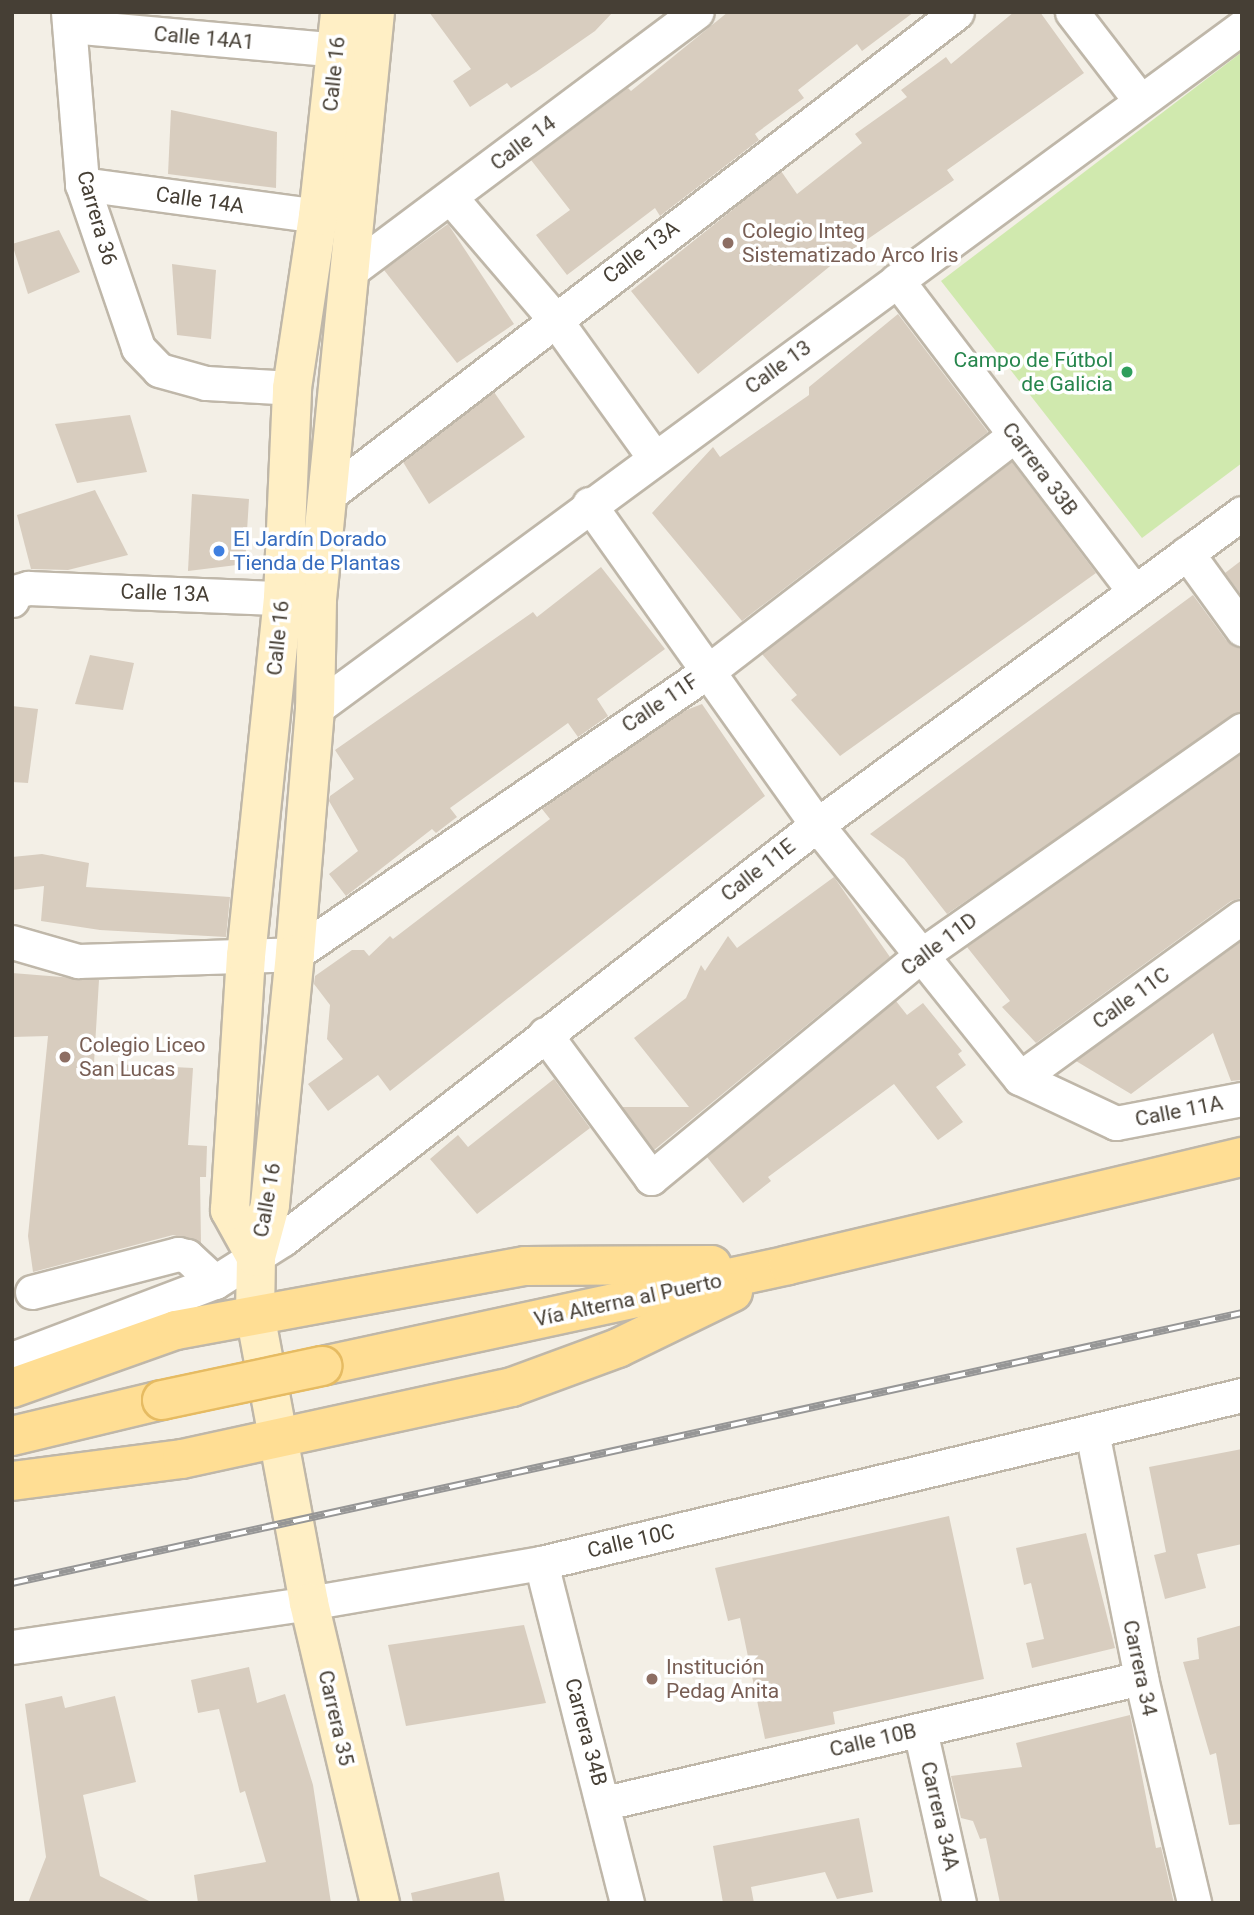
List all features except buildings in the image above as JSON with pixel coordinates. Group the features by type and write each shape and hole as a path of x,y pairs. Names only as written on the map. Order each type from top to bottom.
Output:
{"main road":[{"name":"Vía Alterna al Puerto","path":"12,1436 162,1400 789,1265 1242,1157"},
{"path":"12,1388 176,1330 524,1266 789,1265"},
{"path":"12,1481 183,1459 512,1387 618,1348 789,1265"}],"street":[{"name":"Calle 14","path":"349,272 451,198 695,12"},
{"name":"Calle 13A","path":"327,496 554,318 957,12"},
{"path":"1072,12 1139,99"},
{"name":"Calle 16","path":"297,1531 255,1314 270,1248 270,1205 295,954 314,709 300,598 292,388 318,216 337,50 371,16"},
{"name":"Calle 16","path":"270,1248 230,1210 246,956 300,598 327,496 371,16"},
{"name":"Calle 14A1","path":"69,19 337,50"},
{"name":"Carrera 36","path":"69,19 82,184 138,348 159,370 206,383 292,388"},
{"name":"Calle 13","path":"314,709 1139,99 1242,27"},
{"name":"Calle 14A","path":"82,184 318,216"},
{"path":"451,198 554,318 654,457"},
{"name":"Carrera 33B","path":"897,280 1133,590"},
{"name":"Calle 11F","path":"295,954 707,672 1014,436"},
{"path":"589,504 817,825 923,954 1020,1079"},
{"name":"Calle 11E","path":"12,1359 215,1282 270,1248 817,825 1133,590 1242,513"},
{"path":"1187,553 1242,629"},
{"name":"Calle 13A","path":"13,596 28,588 300,598"},
{"name":"Calle 11D","path":"545,1034 651,1178 923,954 1242,730"},
{"name":"Calle 11C","path":"1020,1079 1242,917"},
{"path":"12,942 78,961 295,954"},
{"name":"Calle 11A","path":"1020,1079 1116,1123 1242,1099"},
{"path":"32,1292 178,1254 187,1256 215,1282"},
{"name":"Calle 10C","path":"12,1647 309,1603 541,1563 1242,1395"},
{"name":"Carrera 34","path":"1092,1432 1142,1678 1194,1903"},
{"name":"Carrera 35","path":"297,1531 309,1603 380,1903"},
{"name":"Carrera 34B","path":"541,1563 605,1803 627,1903"},
{"name":"Calle 10B","path":"605,1803 1142,1678"},
{"name":"Carrera 34A","path":"920,1730 959,1903"}],"green space":[{"name":"Campo de Fútbol de Galicia","path":"1242,52 1242,463 1142,538 941,281"}],"railway":[{"path":"12,1583 1242,1313"}],"place":[{"name":"Colegio Integ Sistematizado Arco Iris","path":"728,243"},
{"name":"Campo de Fútbol de Galicia","path":"1127,372"},
{"name":"El Jardín Dorado Tienda de Plantas","path":"219,551"},
{"name":"Colegio Liceo San Lucas","path":"65,1057"},
{"name":"Institución Pedag Anita","path":"652,1679"}]}
